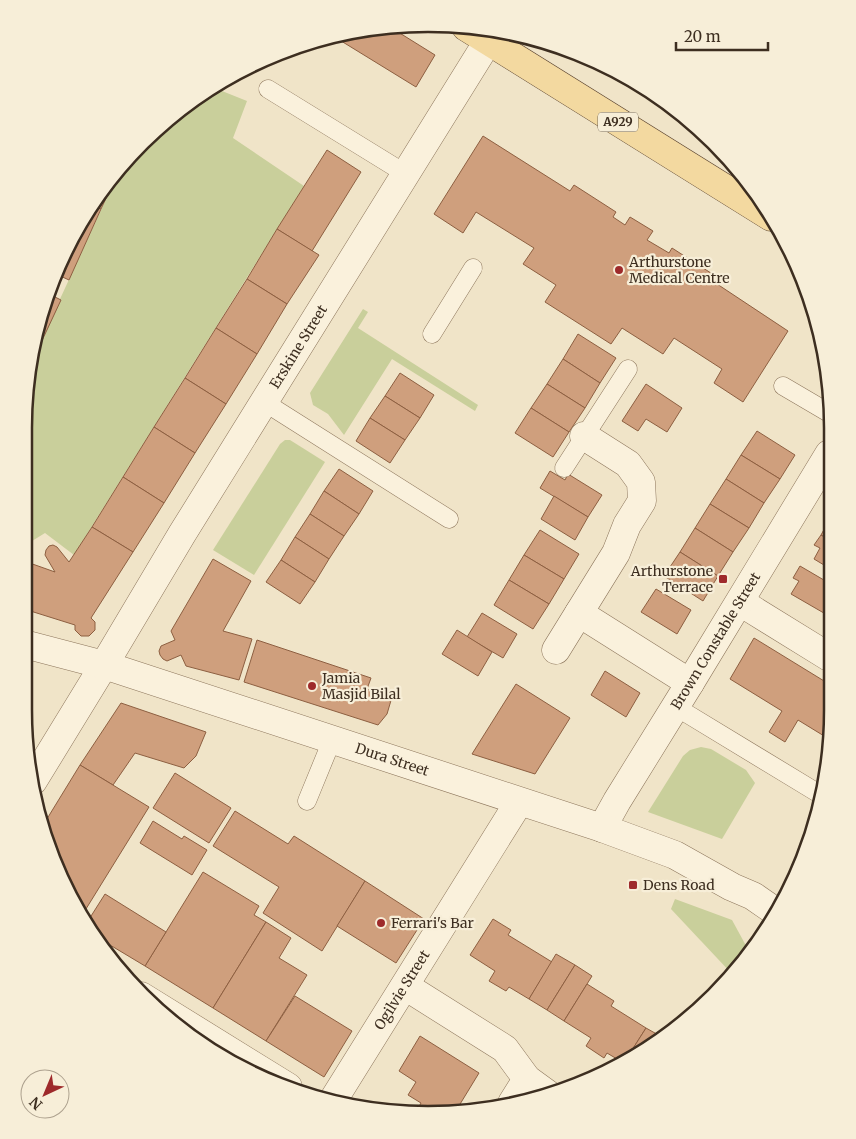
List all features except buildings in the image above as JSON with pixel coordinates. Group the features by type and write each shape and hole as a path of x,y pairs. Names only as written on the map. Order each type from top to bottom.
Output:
{"main road":[{"name":"A929","path":"490,38 758,210"}],"street":[{"name":"Erskine Street","path":"38,774 182,534 406,174 481,36"},
{"path":"556,650 616,553 627,525 642,501 640,482 628,464 584,436"},
{"name":"Brown Constable Street","path":"602,828 824,462"},
{"path":"740,602 824,654"},
{"path":"579,613 690,683"},
{"name":"Dura Street","path":"32,646 104,665 602,828 675,856 732,887 753,896 771,909"},
{"name":"Ogilvie Street","path":"336,1095 519,802"},
{"path":"753,896 767,915"},
{"path":"405,986 505,1049 527,1079 542,1090"},
{"path":"185,1023 256,1067"},
{"path":"516,1096 527,1079"}],"lane":[{"path":"268,89 406,174"},
{"path":"432,334 473,268"},
{"path":"564,468 628,369"},
{"path":"783,386 823,410"},
{"path":"264,402 450,519"},
{"path":"676,707 815,791"},
{"path":"307,801 332,740"}],"green space":[{"path":"221,91 247,101 233,138 304,186 74,555 45,533 32,541 33,402 44,333 107,196 131,167 148,148 187,114"},
{"path":"363,309 368,312 358,328 478,405 475,411 392,359 344,435 328,414 313,405 310,393"},
{"path":"285,440 290,440 325,462 254,575 213,550 280,444"},
{"path":"701,747 711,749 746,770 755,783 722,839 648,812 683,756 690,750"},
{"path":"675,899 732,920 746,946 727,969 671,909"}],"place":[{"name":"Arthurstone Medical Centre","path":"619,270"},
{"name":"Arthurstone Terrace","path":"723,579"},
{"name":"Jamia Masjid Bilal","path":"312,686"},
{"name":"Dens Road","path":"633,885"},
{"name":"Ferrari's Bar","path":"381,923"}]}
